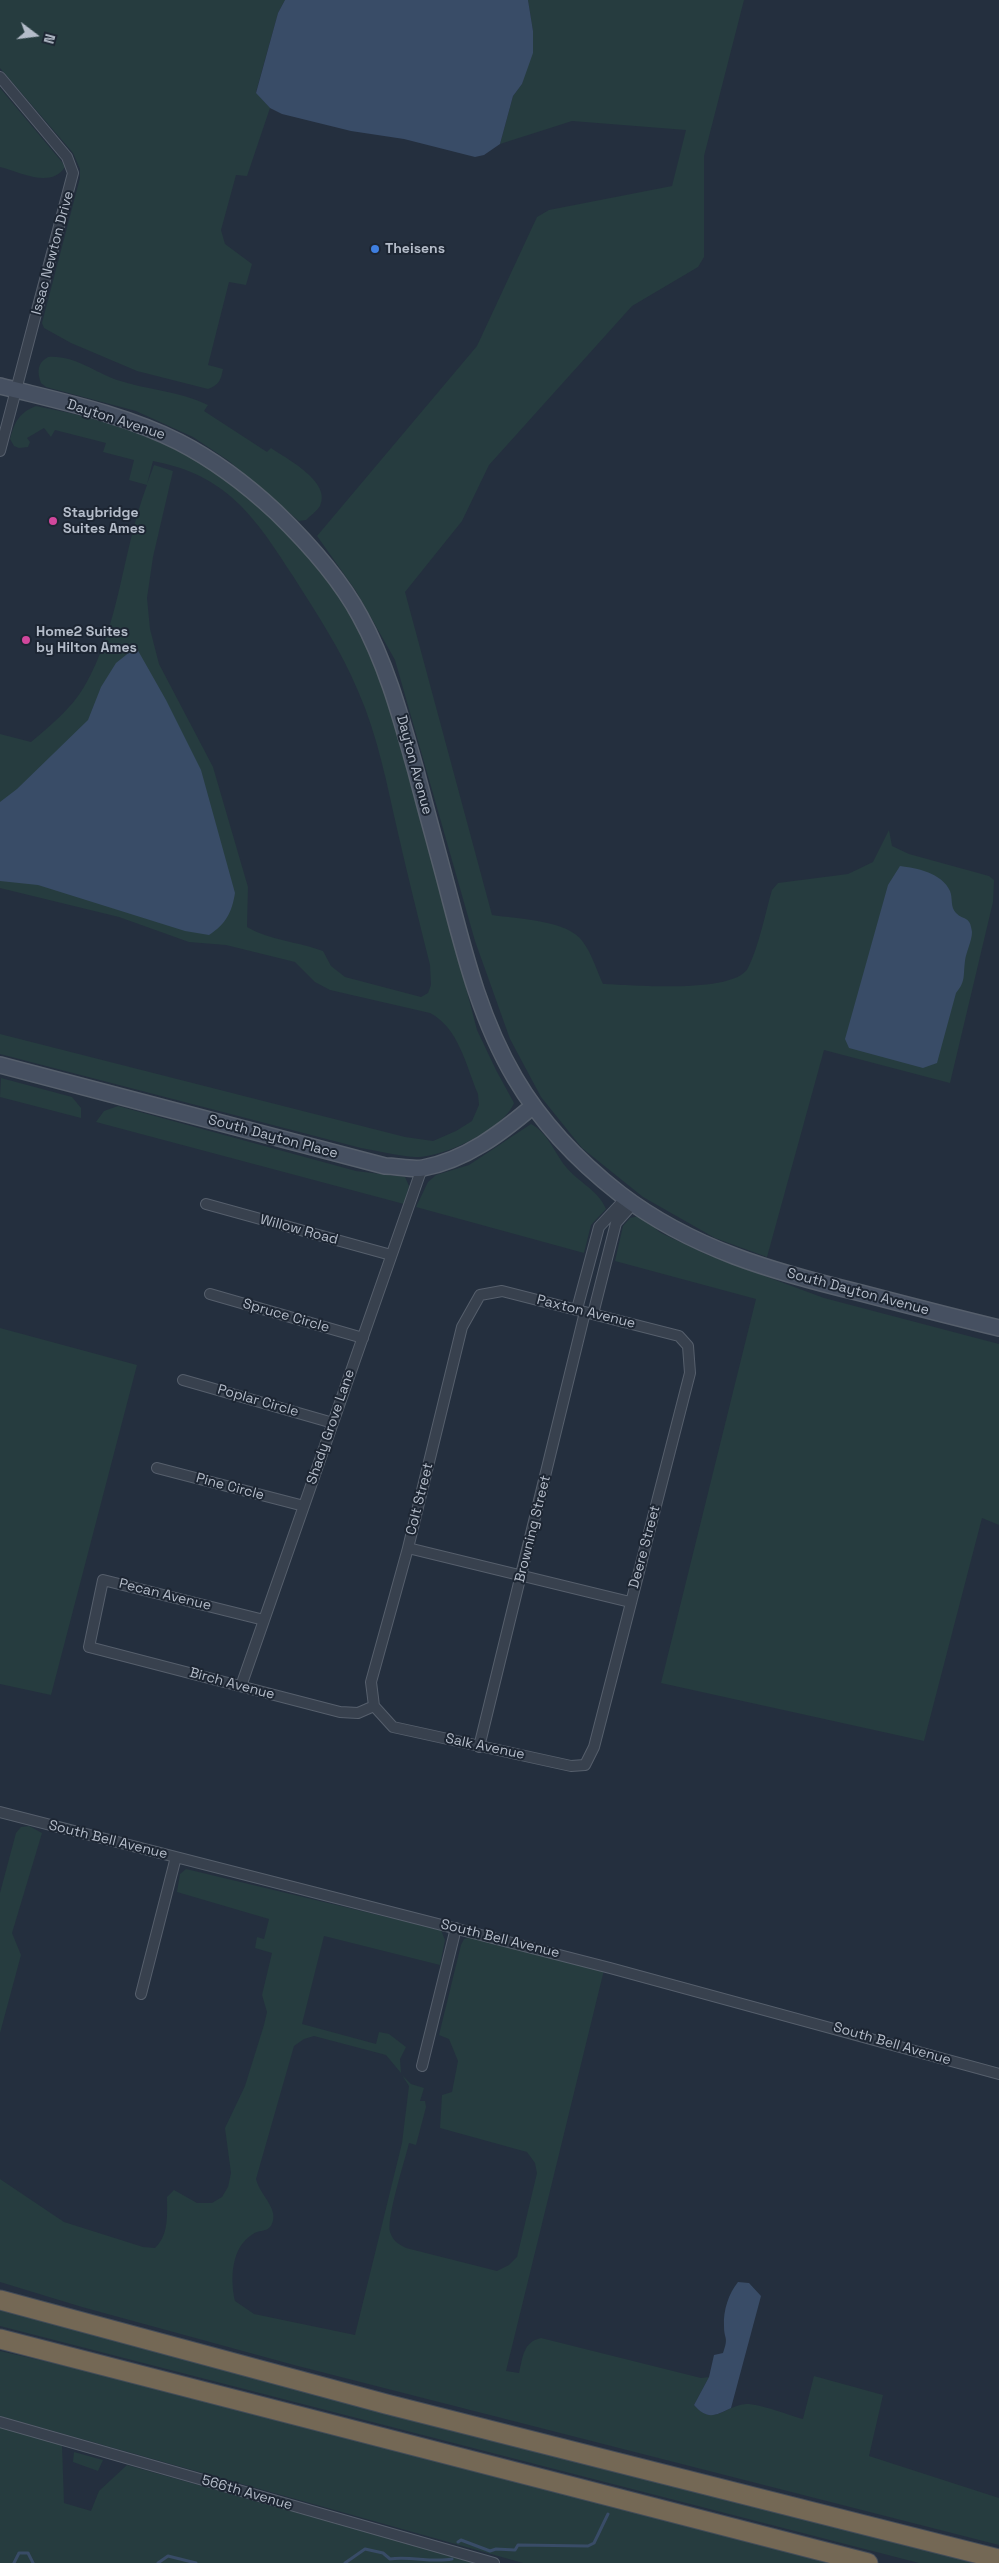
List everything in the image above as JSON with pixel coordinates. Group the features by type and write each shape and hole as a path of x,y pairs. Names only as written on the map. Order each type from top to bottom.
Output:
{"highway":[{"path":"0,2300 395,2406 999,2559"},
{"path":"0,2340 868,2563"}],"main road":[{"name":"Dayton Avenue","path":"0,386 133,423 178,441 204,456 260,497 300,535 338,581 365,625 383,665 400,713 467,964 486,1020 513,1075 533,1106 557,1135 582,1160 630,1200 676,1230 718,1251"},
{"name":"South Dayton Place","path":"0,1065 385,1166 422,1168 452,1160 487,1142 533,1106"},
{"name":"South Dayton Avenue","path":"718,1251 754,1265 999,1328"}],"street":[{"name":"Issac Newton Drive","path":"0,77 67,157 73,172 0,451"},
{"name":"Shady Grove Lane","path":"241,1686 422,1168"},
{"name":"Browning Street","path":"585,1312 616,1223 630,1200"},
{"name":"Browning Street","path":"479,1747 585,1312 599,1227 630,1200"},
{"name":"Willow Road","path":"206,1204 392,1255"},
{"name":"Paxton Avenue","path":"480,1295 502,1291 679,1336 688,1346"},
{"name":"Spruce Circle","path":"210,1294 362,1338"},
{"name":"Colt Street","path":"374,1706 372,1682 408,1548 462,1326 480,1295"},
{"name":"Deere Street","path":"594,1747 690,1373 688,1346"},
{"name":"Poplar Circle","path":"183,1380 333,1423"},
{"name":"Pine Circle","path":"157,1468 304,1506"},
{"path":"408,1548 630,1602"},
{"name":"Pecan Avenue","path":"89,1647 103,1580 264,1620"},
{"name":"Birch Avenue","path":"89,1647 340,1712 358,1713 374,1706"},
{"name":"Salk Avenue","path":"374,1706 393,1727 571,1766 585,1765 594,1747"},
{"name":"South Bell Avenue","path":"0,1812 456,1928 834,2028 999,2074"},
{"path":"141,1994 176,1857"},
{"path":"422,2066 456,1928"},
{"name":"566th Avenue","path":"0,2422 494,2563"}],"green space":[{"path":"0,0 285,0 278,13 256,92 270,108 247,176 236,175 221,230 225,244 252,264 246,285 229,282 208,365 223,369 219,382 215,386 208,389 137,371 71,343 44,328 42,323 80,178 80,169 73,153 0,68"},
{"path":"528,0 744,0 704,156 704,257 698,267 632,306 489,465 462,521 405,592 492,915 555,925 576,935 589,952 603,984 704,985 724,982 739,976 748,968 759,940 772,890 778,883 848,874 873,862 889,830 892,846 909,854 989,876 994,880 993,902 950,1083 824,1050 767,1257 715,1238 643,1197 582,1148 541,1097 510,1039 475,941 395,660 356,591 317,536 477,346 537,217 549,210 672,186 686,130 572,121 500,144 513,96 522,84 533,31"},
{"path":"0,88 62,162 65,167 59,174 44,178 35,177 0,167"},
{"path":"48,357 75,361 117,380 197,400 208,405 204,411 267,452 271,448 306,472 320,488 322,497 320,506 306,520 299,521 229,461 193,437 136,411 46,387 41,383 39,372 40,365"},
{"path":"36,406 79,415 157,441 193,459 226,480 258,504 288,533 317,567 348,610 374,661 394,718 477,1030 514,1103 508,1113 486,1132 441,1153 415,1157 402,1156 361,1148 0,1054 0,1034 405,1137 433,1141 456,1131 472,1121 479,1105 478,1094 455,1038 440,1020 430,1013 330,990 315,982 295,962 226,945 189,942 119,917 0,888 0,734 31,742 67,710 84,687 106,639 147,485 129,480 134,460 103,452 106,443 55,430 51,437 44,428 27,438 30,442 28,447 19,448 14,446 10,439 18,418","holes":["153,461 179,468 201,477 220,488 252,517 311,604 351,676 377,743 430,965 431,985 428,993 421,997 345,977 331,966 323,951 274,938 247,927 248,887 213,767 159,664 150,629 147,598 153,557 173,471 154,465 147,484"]},
{"path":"1,1078 72,1097 81,1108 81,1118 0,1097"},
{"path":"118,1106 356,1171 405,1177 409,1186 404,1204 96,1122 104,1111"},
{"path":"531,1124 542,1132 566,1167 593,1191 606,1209 591,1225 584,1253 416,1207 428,1182 436,1175 469,1165"},
{"path":"639,1216 661,1233 708,1255 824,1298 999,1344 999,1525 982,1518 924,1741 661,1683 756,1299 615,1261 623,1226 630,1218"},
{"path":"0,1328 137,1365 51,1695 0,1684"},
{"path":"29,1826 42,1833 12,1933 21,1955 0,2033 0,1893 16,1833 21,1827"},
{"path":"186,1869 441,1930 445,1940 440,1965 324,1936 302,2024 376,2044 379,2032 389,2034 406,2047 400,2059 401,2073 386,2055 314,2036 304,2039 294,2046 256,2179 272,2209 273,2220 268,2229 253,2234 246,2240 236,2255 233,2274 235,2301 254,2314 355,2335 402,2143 409,2086 402,2075 411,2084 424,2088 420,2101 425,2101 426,2107 416,2145 409,2143 397,2189 390,2225 390,2232 393,2238 398,2244 406,2248 497,2271 509,2265 517,2257 537,2173 535,2163 527,2152 440,2128 442,2095 452,2092 458,2061 449,2039 439,2035 461,1945 464,1939 471,1937 604,1970 506,2371 519,2373 527,2347 535,2340 541,2338 701,2378 709,2377 694,2405 701,2411 713,2415 738,2406 752,2404 803,2419 814,2376 883,2395 869,2456 999,2498 999,2545 294,2365 82,2307 0,2282 0,2179 64,2222 143,2247 155,2248 160,2243 165,2231 167,2197 174,2190 197,2203 212,2203 222,2197 228,2187 231,2173 225,2128 245,2086 267,2012 262,1995 272,1953 255,1948 257,1937 264,1939 269,1919 177,1892 180,1874"},
{"path":"0,2308 985,2563 919,2563 0,2326"},
{"path":"0,2351 75,2368 841,2563 523,2563 0,2416"},
{"path":"0,2427 62,2445 64,2503 91,2511 99,2491 127,2465 476,2563 0,2563"},
{"path":"74,2452 103,2460 98,2471 73,2462"}],"water":[{"path":"285,0 528,0 533,31 533,53 522,84 513,96 500,144 484,155 475,157 404,139 351,131 282,114 270,108 256,93 278,13"},
{"path":"136,647 166,700 201,770 235,893 232,906 224,922 209,935 185,931 38,885 0,881 0,802 17,789 88,720 101,687 116,663"},
{"path":"900,866 928,872 941,880 950,891 954,911 970,923 972,932 963,982 956,993 937,1063 923,1068 849,1048 845,1039 888,885"},
{"path":"738,2282 749,2283 761,2296 731,2408 716,2415 707,2415 694,2405 709,2377 714,2355 723,2353 725,2348 724,2320 726,2308 729,2297"}],"waterway":[{"path":"458,2542 461,2540 490,2551 496,2549 515,2550 518,2545 588,2546 594,2543 608,2514"},
{"path":"345,2563 365,2549 383,2553 390,2559 452,2559"},
{"path":"14,2563 19,2553 28,2553 33,2563"},
{"path":"158,2563 168,2556 196,2563"}],"place":[{"name":"Theisens","path":"375,249"},
{"name":"Staybridge Suites Ames","path":"53,521"},
{"name":"Home2 Suites by Hilton Ames","path":"26,640"}]}
